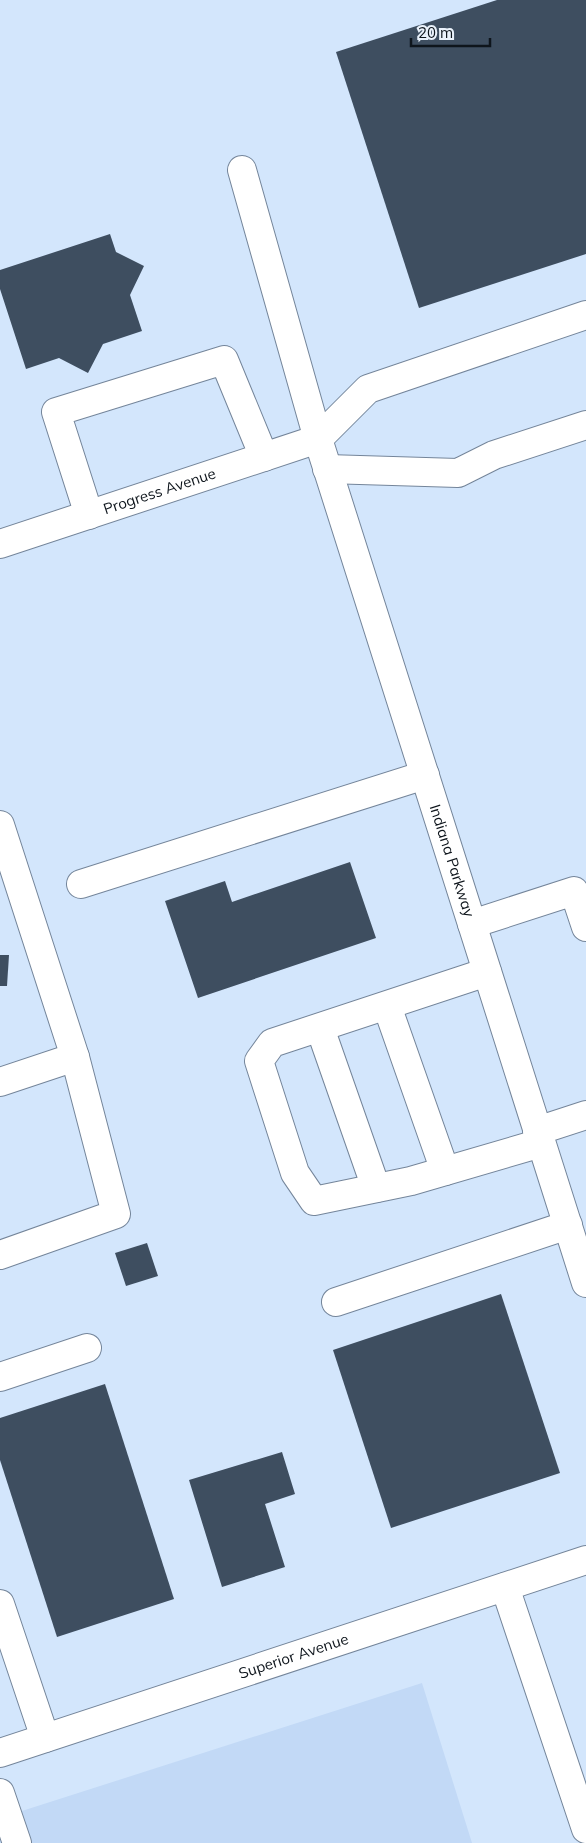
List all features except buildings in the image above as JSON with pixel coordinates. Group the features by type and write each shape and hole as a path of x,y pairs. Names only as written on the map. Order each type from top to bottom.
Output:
{"street":[{"name":"Indiana Parkway","path":"242,170 327,469 586,1284"},
{"path":"318,439 368,389 586,315"},
{"path":"89,515 56,412 224,360 264,457"},
{"path":"327,469 458,473 494,455 586,425"},
{"name":"Progress Avenue","path":"0,544 318,439"},
{"path":"81,884 425,776"},
{"path":"0,825 75,1057 116,1214 0,1255"},
{"path":"472,924 574,891 586,927"},
{"path":"487,972 272,1044 259,1061 295,1173 314,1201 445,1171 539,1137 586,1115"},
{"path":"387,1006 445,1171"},
{"path":"320,1028 376,1188"},
{"path":"0,1082 75,1057"},
{"path":"336,1302 568,1226"},
{"path":"0,1377 87,1348"},
{"name":"Superior Avenue","path":"0,1753 586,1560"},
{"path":"505,1587 586,1829"},
{"path":"0,1604 45,1738"},
{"path":"0,1793 17,1843"}],"shaded area":[{"path":"422,1683 472,1843 0,1843 0,1818"}]}
